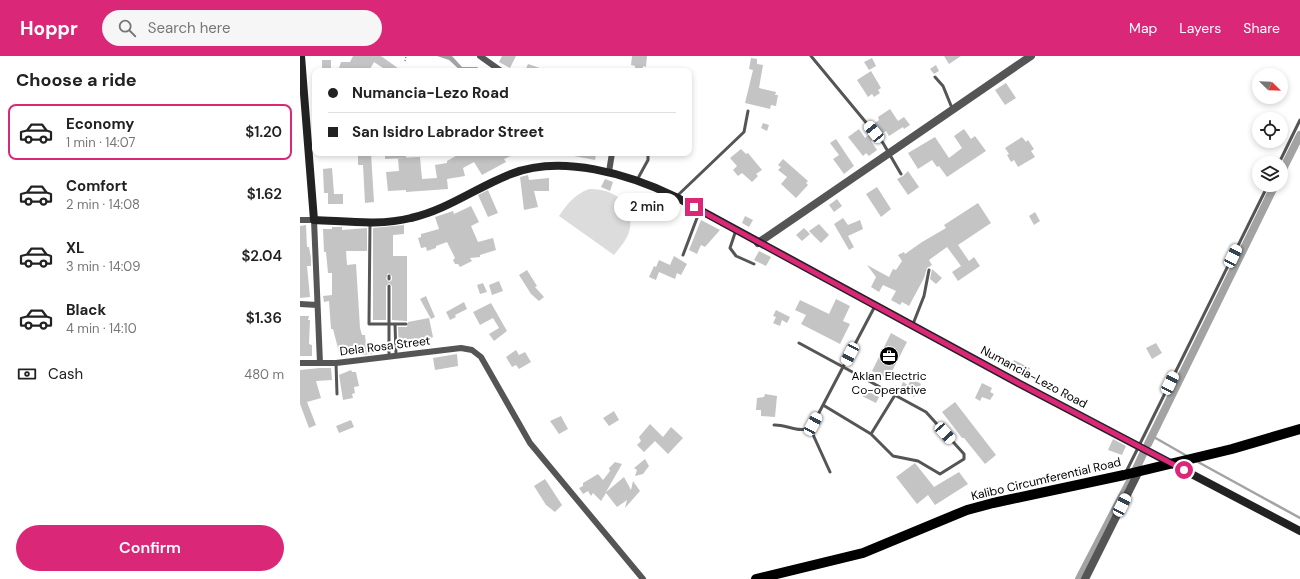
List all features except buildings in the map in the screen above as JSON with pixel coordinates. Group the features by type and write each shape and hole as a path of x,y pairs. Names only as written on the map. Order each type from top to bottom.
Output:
{"main road":[{"path":"301,56 303,129 314,220"},
{"name":"Numancia-Lezo Road","path":"314,220 370,222 410,219 431,212 521,170 556,166 588,168 637,180 676,197 875,306 1300,531"},
{"name":"Kalibo Circumferential Road","path":"756,579 863,553 960,513 993,502 1124,475 1232,449 1300,429"}],"street":[{"path":"480,56 497,68"},
{"path":"758,243 1031,56"},
{"path":"609,172 612,156"},
{"path":"300,220 314,220 320,362"},
{"path":"300,304 317,304"},
{"name":"Dela Rosa Street","path":"300,363 336,362 461,348 472,350 481,357 492,374 530,443 643,579"},
{"path":"1085,579 1139,471"}],"lane":[{"path":"811,56 889,153 901,174"},
{"path":"935,77 943,86 952,110"},
{"path":"676,197 744,132 748,110"},
{"path":"1282,156 1300,120"},
{"path":"637,180 648,160 648,156"},
{"path":"1124,475 1265,192"},
{"path":"683,254 700,210"},
{"path":"370,222 369,324 406,324"},
{"path":"736,230 730,248 736,256 754,264"},
{"path":"913,326 924,296 929,270"},
{"path":"389,286 389,356"},
{"path":"774,425 781,424 803,430 810,428 875,306"},
{"path":"395,324 396,355"},
{"path":"799,343 844,366 926,412 964,454 964,460 944,472 938,473 918,461 893,456 871,434 823,405"},
{"path":"336,362 337,394"},
{"path":"871,434 895,395"},
{"path":"810,428 830,472"}],"path":[{"path":"405,61 406,56"}],"shaded area":[{"path":"437,56 452,56 462,67 478,68 458,68 449,60"},
{"path":"589,189 598,189 613,194 620,198 629,211 630,228 628,236 614,255 559,216 572,200 579,194"}],"waterway":[{"path":"1288,159 1300,135"},
{"path":"1148,444 1272,192"},
{"path":"1152,436 1187,456"},
{"path":"1136,469 1143,454"},
{"path":"1198,462 1300,518"},
{"path":"1079,579 1130,481"}],"place":[{"name":"Aklan Electric Co-operative","path":"889,356"}],"route":[{"path":"694,207 1020,384 1139,445 1184,470"}]}
